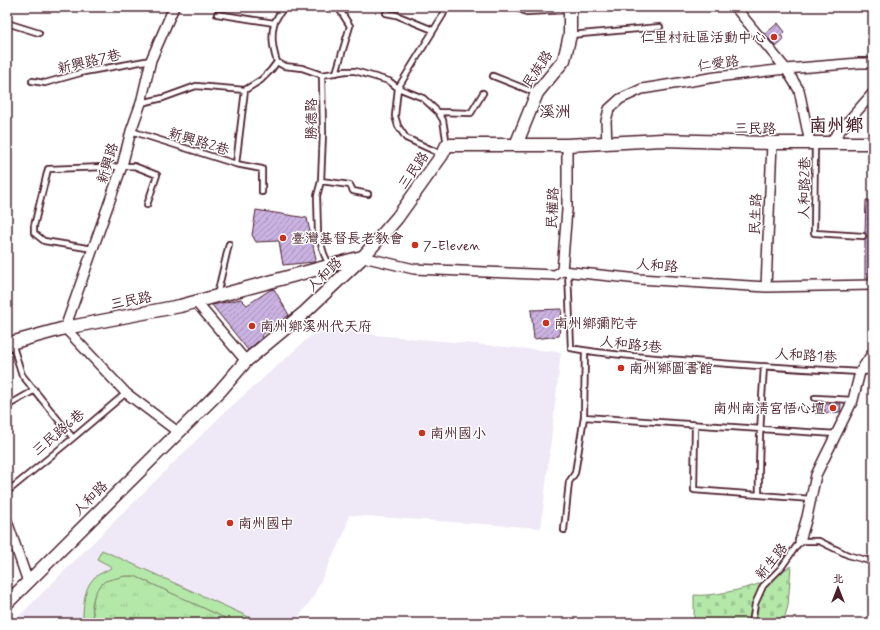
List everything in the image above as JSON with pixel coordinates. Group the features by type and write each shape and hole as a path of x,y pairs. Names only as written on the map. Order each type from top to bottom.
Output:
{"main road":[{"name":"民族路","path":"516,145 537,93 564,60 570,35 570,9"},
{"name":"三民路","path":"10,344 65,328 196,302 363,257 397,218 444,150 516,145 607,144 662,140 772,143 873,143"},
{"name":"人和路","path":"7,603 220,391 246,361 304,312 363,257"}],"street":[{"name":"新興路","path":"65,328 122,166 131,131 142,103 151,60 174,7"},
{"path":"735,7 786,69 799,90 812,143"},
{"name":"仁愛路","path":"607,144 606,121 609,109 620,99 642,89 786,69 873,63"},
{"path":"830,142 873,93"},
{"name":"民生路","path":"766,287 772,143"},
{"name":"民權路","path":"565,272 567,145"},
{"name":"人和路","path":"363,257 414,269 556,275 565,272 766,287 873,285"},
{"path":"196,302 246,361"},
{"path":"65,328 126,393 178,432"},
{"path":"800,541 816,474 853,400 860,372 873,352"},
{"path":"7,521 28,582"}],"lane":[{"path":"284,7 274,23 272,38 273,51 277,62 284,66 302,68 322,75 355,71 389,81 398,88 423,98 438,112 443,120 444,150 406,138 398,126 395,116 398,88 443,15 446,7"},
{"path":"336,74 350,26 338,7"},
{"path":"518,7 526,12 570,9"},
{"path":"386,13 396,15 433,30"},
{"path":"217,14 274,23"},
{"path":"7,23 39,33"},
{"path":"570,35 660,27"},
{"name":"新興路7巷","path":"32,81 45,83 84,72 151,60"},
{"path":"142,103 163,98 196,86 245,90 262,80 277,62"},
{"name":"勝德路","path":"322,75 323,133 321,181 317,196 318,233 329,266"},
{"path":"493,76 537,93"},
{"name":"新興路2巷","path":"131,131 236,164 245,90"},
{"path":"438,112 471,114 483,93"},
{"name":"人和路2巷","path":"812,143 814,233 863,236"},
{"path":"236,164 262,169 262,192"},
{"path":"93,249 44,241 34,233 34,226 48,169 134,166 157,175 147,205"},
{"path":"321,181 350,185 353,191 368,194"},
{"path":"216,296 229,244"},
{"name":"人和路3巷","path":"565,272 571,348 585,351 764,367"},
{"path":"10,344 22,375 73,438"},
{"path":"564,530 569,482 575,473 584,417 585,351"},
{"name":"人和路1巷","path":"759,495 758,464 764,367 860,372 873,371"},
{"path":"7,406 35,390"},
{"name":"三民路6巷","path":"7,492 126,393"},
{"path":"815,398 853,400"},
{"path":"584,417 695,426 760,428 836,434"},
{"path":"695,426 694,490 811,499"},
{"name":"新生路","path":"752,623 755,604 763,586 781,568 800,541 819,542 848,556 873,562"}],"shaded area":[{"path":"322,326 375,335 561,352 541,528 349,515 345,531 312,599 294,623 28,623 18,617 226,411"}],"green space":[{"path":"102,550 262,623 228,623 225,618 135,576 125,576 105,581 98,588 92,605 95,623 83,623 84,598 88,587 95,577 112,567 97,559"},
{"path":"791,566 788,606 783,623 694,623 694,595 718,594 761,583"},
{"path":"125,576 135,576 225,618 228,623 95,623 93,599 97,588 106,580"}],"building":[{"name":"仁里村社區活動中心","path":"778,23 785,32 781,35 784,40 776,47 765,34"},
{"path":"866,200 873,200 873,278 865,278 865,239 867,236 865,233"},
{"name":"臺灣基督長老教會","path":"256,210 307,218 316,259 314,262 283,265 279,241 256,242 252,235"},
{"name":"南州鄉溪州代天府","path":"274,289 289,315 261,336 262,338 248,350 212,305 241,299 247,305"},
{"name":"南州鄉彌陀寺","path":"562,309 559,336 534,339 531,310"},
{"name":"南州南清宮悟心壇","path":"824,404 841,404 840,412 825,413"}],"place":[{"name":"仁里村社區活動中心","path":"774,37"},
{"name":"臺灣基督長老教會","path":"283,238"},
{"name":"7-Eleven","path":"415,245"},
{"name":"南州鄉彌陀寺","path":"546,323"},
{"name":"南州鄉溪州代天府","path":"252,326"},
{"name":"南州鄉圖書館","path":"621,368"},
{"name":"南州南清宮悟心壇","path":"833,408"},
{"name":"南州國小","path":"422,433"},
{"name":"南州國中","path":"230,523"}],"district":[{"name":"溪洲","path":"555,111"},
{"name":"南州鄉","path":"836,125"}]}
